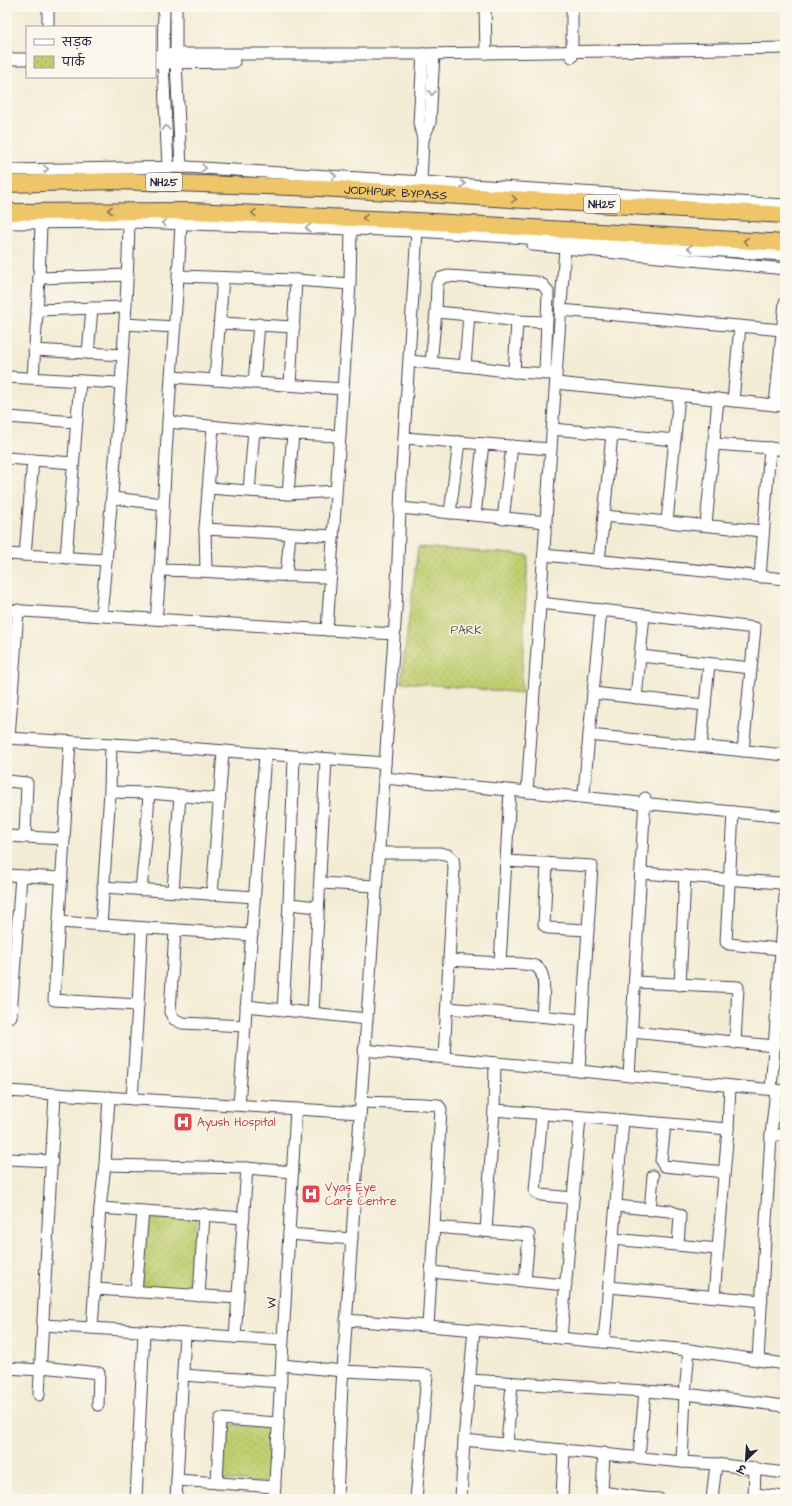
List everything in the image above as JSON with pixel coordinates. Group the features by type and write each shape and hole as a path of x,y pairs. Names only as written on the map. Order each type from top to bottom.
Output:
{"highway":[{"name":"JODHPUR BYPASS","path":"7,184 114,181 320,188 785,215"},
{"path":"7,212 190,211 321,216 785,243"}],"street":[{"path":"48,7 48,26"},
{"path":"164,7 159,59 168,167"},
{"path":"176,7 176,58 181,167"},
{"path":"485,7 486,53"},
{"path":"572,7 572,54"},
{"path":"159,59 428,57 785,48"},
{"path":"428,57 486,53 785,55"},
{"path":"421,181 423,139 419,123 428,57"},
{"path":"7,59 26,59"},
{"path":"7,65 26,64"},
{"path":"7,170 181,167 785,205"},
{"path":"101,616 113,498 128,274 129,222"},
{"path":"7,223 41,224 129,222 351,229 785,255"},
{"path":"156,619 161,570 163,504 179,276 181,223"},
{"path":"32,378 40,278 41,224"},
{"path":"327,630 350,284 351,229"},
{"path":"417,233 785,269"},
{"path":"336,1499 360,1108 394,634 404,438 417,233"},
{"path":"552,377 561,310 565,248"},
{"path":"40,278 128,274"},
{"path":"179,276 296,280 350,284"},
{"path":"430,363 436,312 437,284 441,278 448,276 536,282 543,285 548,292 546,322 552,377 552,429 528,790"},
{"path":"215,380 221,323 223,278"},
{"path":"290,385 296,280"},
{"path":"409,361 465,366 718,400 780,406 782,330 785,302"},
{"path":"37,310 126,307"},
{"path":"88,353 92,308"},
{"path":"561,310 782,330"},
{"path":"436,312 517,321 546,322"},
{"path":"465,366 469,315"},
{"path":"514,372 517,321"},
{"path":"221,323 294,327"},
{"path":"124,324 175,327"},
{"path":"254,383 259,324"},
{"path":"733,401 740,326"},
{"path":"34,350 122,355"},
{"path":"7,377 120,383"},
{"path":"172,377 343,389"},
{"path":"66,558 80,381"},
{"path":"667,522 679,395"},
{"path":"706,525 718,400"},
{"path":"7,417 76,422"},
{"path":"168,422 293,434 340,436"},
{"path":"206,571 205,529 213,427"},
{"path":"552,429 675,440"},
{"path":"249,491 254,430"},
{"path":"288,494 293,434"},
{"path":"599,560 612,434"},
{"path":"404,438 551,449"},
{"path":"450,513 458,442"},
{"path":"475,515 483,444"},
{"path":"714,444 785,450"},
{"path":"503,519 512,446"},
{"path":"760,577 770,448"},
{"path":"7,458 73,463"},
{"path":"25,555 33,460"},
{"path":"209,488 288,494 336,491"},
{"path":"113,498 163,504"},
{"path":"400,508 546,522"},
{"path":"604,516 763,531"},
{"path":"205,529 333,536"},
{"path":"286,576 290,534"},
{"path":"7,554 106,560"},
{"path":"544,554 785,579"},
{"path":"161,570 331,577"},
{"path":"540,603 755,628 743,751"},
{"path":"394,634 12,610 8,738 326,759 384,772 510,791 528,790 584,792 732,812 785,817"},
{"path":"584,792 601,610"},
{"path":"636,698 644,615"},
{"path":"640,656 751,668"},
{"path":"701,746 709,664"},
{"path":"593,693 705,705"},
{"path":"589,734 785,755"},
{"path":"70,742 54,1000 138,1005"},
{"path":"101,925 110,792 111,744"},
{"path":"212,895 223,752"},
{"path":"239,1105 265,755"},
{"path":"283,1011 289,904 294,756"},
{"path":"313,1013 326,759"},
{"path":"384,772 528,790 785,812"},
{"path":"7,781 27,783 25,837"},
{"path":"500,963 510,791"},
{"path":"110,792 149,793 220,799"},
{"path":"141,890 149,793"},
{"path":"173,891 180,795"},
{"path":"629,1076 645,801"},
{"path":"732,812 726,942 729,944 780,949"},
{"path":"7,836 64,839"},
{"path":"379,853 440,853 448,855 453,859 454,868 444,1058"},
{"path":"506,861 592,866 579,1071"},
{"path":"547,863 544,926 548,928 588,930"},
{"path":"641,872 780,883 783,885 785,890"},
{"path":"7,875 62,878"},
{"path":"11,1016 21,876"},
{"path":"680,985 685,876"},
{"path":"320,884 376,886"},
{"path":"103,887 255,897"},
{"path":"758,1360 771,1135 778,1090 775,1046 780,949 785,896"},
{"path":"289,904 318,907"},
{"path":"59,922 252,935"},
{"path":"132,1099 142,928"},
{"path":"175,930 170,1012 174,1019 182,1023 245,1026"},
{"path":"449,960 533,965 540,969 544,977 542,1016"},
{"path":"635,982 738,987 735,1043"},
{"path":"246,1006 366,1019"},
{"path":"447,1008 582,1020"},
{"path":"632,1032 775,1046"},
{"path":"364,1050 778,1090"},
{"path":"486,1231 494,1110 495,1063"},
{"path":"714,1296 728,1129 730,1086"},
{"path":"7,1091 296,1109 360,1108 423,1104 438,1105 440,1107 428,1326"},
{"path":"39,1395 55,1094"},
{"path":"92,1328 109,1097"},
{"name":"W","path":"274,1499 296,1109"},
{"path":"494,1110 728,1129"},
{"path":"542,1114 535,1191 541,1195 573,1198"},
{"path":"561,1338 580,1117"},
{"path":"604,1342 622,1120"},
{"path":"665,1124 661,1160 664,1166 724,1172"},
{"path":"771,1135 785,1135"},
{"path":"7,1162 52,1161"},
{"path":"105,1165 247,1168 293,1172"},
{"path":"236,1337 247,1168"},
{"path":"650,1210 653,1176"},
{"path":"616,1206 670,1211 680,1215 678,1245"},
{"path":"100,1208 142,1212 204,1214 244,1218"},
{"path":"136,1292 142,1212"},
{"path":"199,1296 204,1214"},
{"path":"434,1227 528,1235 526,1281"},
{"path":"289,1234 352,1239"},
{"path":"613,1239 718,1249"},
{"path":"431,1272 566,1285"},
{"path":"609,1287 762,1301"},
{"path":"95,1289 238,1298"},
{"path":"346,1320 689,1350 785,1364"},
{"path":"43,1325 283,1340"},
{"path":"461,1499 464,1440 474,1330"},
{"path":"136,1499 144,1332"},
{"path":"176,1499 185,1334"},
{"path":"682,1462 685,1394 689,1350"},
{"path":"282,1365 343,1371 427,1375 416,1499"},
{"path":"7,1368 40,1368 99,1372 98,1406"},
{"path":"183,1375 281,1382"},
{"path":"469,1380 685,1394 785,1406"},
{"path":"507,1444 512,1383"},
{"path":"639,1457 645,1391"},
{"path":"217,1483 220,1419 278,1423"},
{"path":"464,1440 755,1468 785,1473"},
{"path":"562,1499 564,1450"},
{"path":"604,1454 601,1495 659,1499"},
{"path":"712,1499 716,1464"},
{"path":"755,1468 754,1496 785,1497"},
{"path":"177,1480 274,1487"}],"green space":[{"name":"PARK","path":"418,547 528,555 521,693 401,682"},
{"path":"146,1213 197,1217 193,1290 142,1287"},
{"path":"225,1424 274,1427 270,1483 221,1480"}],"place":[{"name":"Ayush Hospital","path":"183,1122"},
{"name":"Vyas Eye Care Centre","path":"311,1194"}]}
